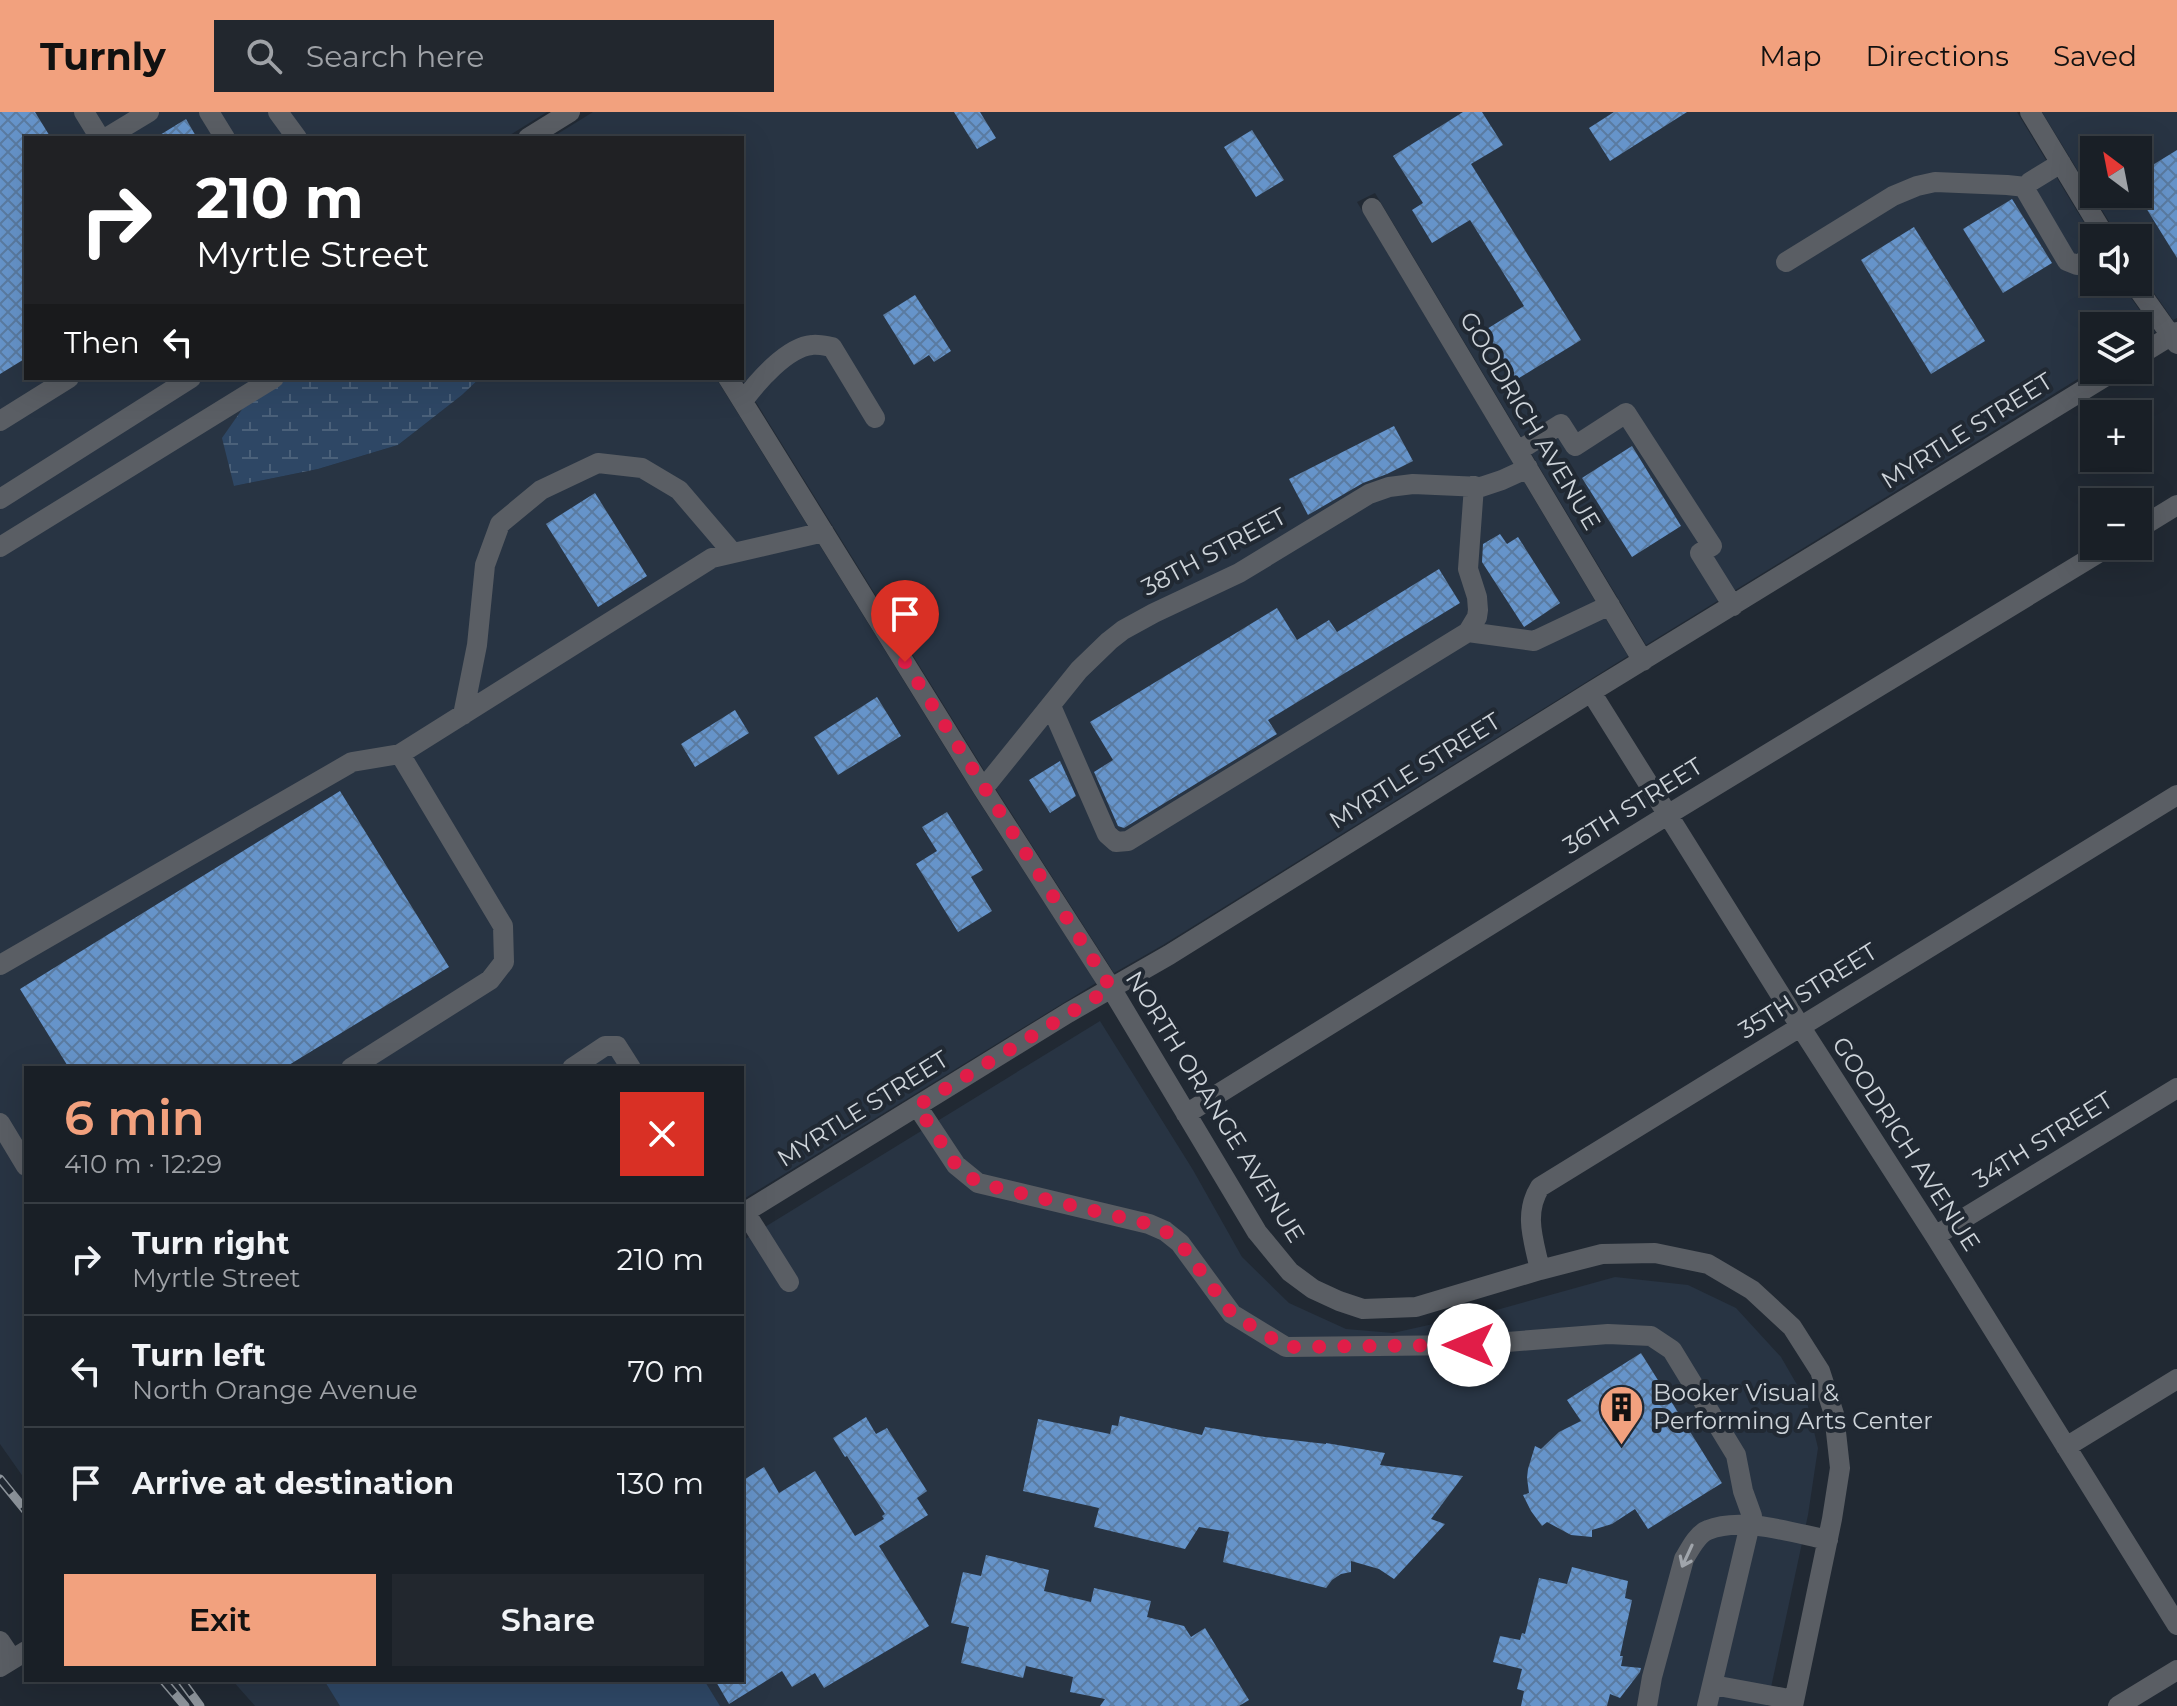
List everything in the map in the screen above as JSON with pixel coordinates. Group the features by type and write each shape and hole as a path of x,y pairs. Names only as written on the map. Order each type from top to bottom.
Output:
{"street":[{"path":"84,112 99,136"},
{"path":"109,136 149,112"},
{"path":"209,112 224,136"},
{"path":"278,112 296,136"},
{"path":"531,136 570,112"},
{"path":"2030,112 2098,224"},
{"path":"2026,187 2061,163"},
{"path":"1786,262 1893,196 1917,186 1935,182 2026,187"},
{"path":"2026,187 2067,261 2080,263"},
{"name":"GOODRICH AVENUE","path":"1372,208 1643,661"},
{"path":"2144,296 2175,337 2152,349"},
{"path":"743,401 755,385 790,354 810,344 832,347 875,418"},
{"path":"0,421 66,380"},
{"path":"0,499 188,380"},
{"name":"NORTH ORANGE AVENUE","path":"729,380 983,789 1111,988 1257,1232 1290,1272 1313,1289 1363,1309 1416,1307 1602,1254 1655,1253 1708,1264 1752,1290 1792,1327 1820,1371 1834,1414 1840,1468 1793,1703"},
{"path":"4,536 261,382"},
{"name":"MYRTLE STREET","path":"744,1213 1169,955 2093,384"},
{"name":"38TH STREET","path":"983,789 1079,670 1123,630 1239,573 1360,499 1389,487 1413,484 1490,485 1523,460 1561,424 1575,446 1626,413 1712,546 1700,553 1733,606"},
{"path":"463,715 477,645 485,565 500,524 541,490 598,463 642,468 679,490 732,552"},
{"path":"1051,706 1101,823 1111,839 1121,843 1128,841 1468,632 1478,610 1468,569 1474,486"},
{"path":"2152,520 2177,505"},
{"path":"0,965 352,762 400,754 712,558 824,532"},
{"name":"36TH STREET","path":"1186,1114 1669,814 2087,560"},
{"path":"1468,632 1534,641 1610,605"},
{"name":"GOODRICH AVENUE","path":"1591,692 2177,1625"},
{"path":"354,1066 490,980 504,962 503,926 400,754"},
{"name":"35TH STREET","path":"1540,1270 1530,1219 1532,1200 1540,1187 2177,795"},
{"path":"575,1066 605,1046 617,1046 630,1066"},
{"name":"34TH STREET","path":"1935,1236 2177,1088"},
{"path":"917,1106 956,1165 978,1183 1149,1224 1165,1231 1180,1243 1232,1314 1286,1347 1469,1345 1608,1334 1651,1336 1672,1350 1736,1455 1752,1516 1707,1706"},
{"path":"0,1123 24,1163"},
{"path":"744,1213 789,1282"},
{"path":"2066,1447 2177,1379"},
{"path":"1647,1706 1684,1559 1705,1530 1751,1525 1828,1540"},
{"path":"0,1641 13,1659"},
{"path":"2118,1706 2177,1670"},
{"path":"1713,1685 1793,1703"}],"shaded area":[{"path":"0,112 547,112 508,136 24,136 24,380 271,380 234,486 318,469 398,445 478,380 717,380 974,794 1096,983 744,1199 744,1066 24,1066 24,1478 0,1444"},
{"path":"593,112 2017,112 2085,224 2080,224 2080,296 2130,296 2141,312 2080,312 2080,378 1646,645 1375,193 1357,202 1628,656 1114,973 992,783 742,380 744,136 554,136"},
{"path":"2042,112 2177,112 2177,318 2173,320 2152,290 2152,224 2110,224 2101,208 2152,208 2152,136 2080,136 2080,174"},
{"path":"1100,1021 1193,1170 1242,1257 1289,1303 1346,1329 1393,1333 1500,1309 1615,1277 1688,1285 1736,1308 1781,1357 1807,1402 1818,1448 1808,1515 1767,1706 255,1706 234,1682 744,1682 744,1240"}],"green space":[{"path":"269,380 478,380 398,445 318,469 234,486 222,438 257,388"},
{"path":"325,1682 705,1682 720,1706 340,1706"}],"building":[{"path":"0,112 35,112 50,136 24,136 24,359 0,374"},
{"path":"954,112 980,112 996,138 977,149"},
{"path":"1463,112 1482,112 1503,145 1471,164 1581,340 1514,381 1482,332 1524,306 1470,220 1432,243 1412,210 1423,203 1393,156"},
{"path":"1614,112 1687,112 1610,161 1589,128"},
{"path":"186,119 196,136 158,136"},
{"path":"1252,130 1284,180 1256,197 1224,147"},
{"path":"2177,150 2177,258 2146,208 2152,208 2152,165"},
{"path":"2012,199 2052,263 2003,293 1963,229"},
{"path":"1914,227 1985,341 1931,374 1861,260"},
{"path":"915,295 951,351 934,362 929,355 914,365 883,315"},
{"path":"1394,426 1413,461 1363,483 1308,515 1289,479"},
{"path":"1632,446 1681,526 1632,557 1582,478"},
{"path":"595,493 647,576 598,607 546,524"},
{"path":"1500,534 1507,544 1518,537 1560,603 1524,627 1482,562 1483,544"},
{"path":"1439,569 1460,603 1268,720 1277,734 1124,828 1118,826 1094,772 1113,760 1090,722 1277,608 1297,640 1329,620 1337,632"},
{"path":"877,697 901,736 838,775 814,737"},
{"path":"735,710 749,733 695,767 681,744"},
{"path":"1060,761 1076,796 1050,813 1029,780"},
{"path":"340,791 449,967 287,1066 68,1066 20,989"},
{"path":"947,812 983,870 971,877 992,911 958,932 916,864 937,851 922,827"},
{"name":"Booker Visual & Performing Arts Center","path":"1641,1353 1722,1483 1648,1529 1635,1509 1612,1524 1592,1530 1592,1537 1571,1535 1547,1522 1542,1526 1523,1495 1529,1493 1528,1469 1535,1446 1541,1449 1559,1432 1581,1421 1567,1400"},
{"path":"1120,1416 1202,1435 1205,1427 1385,1453 1380,1465 1463,1476 1431,1519 1445,1524 1394,1579 1379,1569 1351,1561 1351,1572 1341,1574 1326,1588 1223,1562 1229,1532 1199,1527 1185,1549 1094,1527 1099,1508 1023,1491 1038,1419 1110,1434 1112,1425 1118,1426"},
{"path":"866,1417 876,1434 887,1428 927,1491 917,1498 928,1515 879,1546 929,1626 824,1688 815,1673 792,1687 782,1671 729,1704 716,1682 744,1682 744,1480 764,1467 779,1493 815,1471 855,1536 884,1519 882,1516 885,1514 833,1438"},
{"path":"986,1555 1049,1570 1044,1591 1091,1602 1094,1588 1151,1601 1147,1617 1184,1626 1191,1637 1205,1628 1249,1700 1239,1706 1100,1706 1105,1699 1070,1692 1073,1677 1026,1666 1023,1678 961,1663 969,1627 951,1623 963,1572 981,1576"},
{"path":"1572,1567 1628,1581 1625,1598 1632,1600 1620,1656 1623,1656 1621,1666 1641,1668 1640,1672 1620,1698 1610,1694 1607,1706 1521,1706 1524,1691 1517,1689 1522,1669 1493,1662 1500,1636 1520,1640 1522,1633 1525,1634 1539,1578 1567,1584"}],"railway":[{"path":"0,1479 24,1509"},
{"path":"165,1682 185,1706"},
{"path":"182,1682 200,1706"}],"place":[{"name":"Booker Visual & Performing Arts Center","path":"1622,1446"}],"route":[{"path":"905,662 1111,988 917,1106 956,1165 978,1183 1149,1224 1165,1231 1180,1243 1232,1314 1286,1347 1469,1345"}]}
